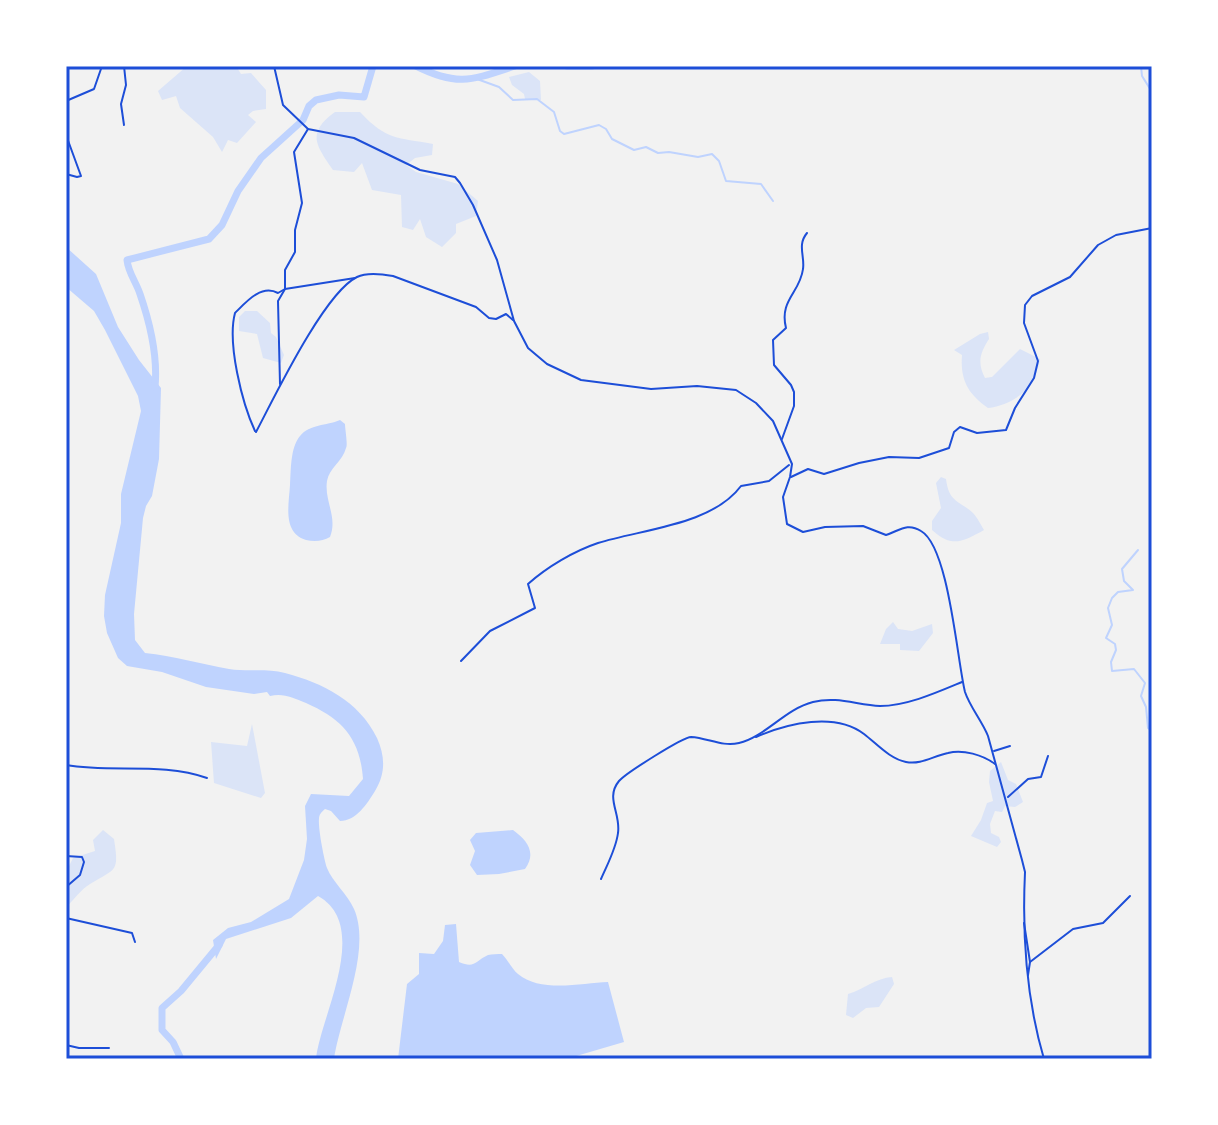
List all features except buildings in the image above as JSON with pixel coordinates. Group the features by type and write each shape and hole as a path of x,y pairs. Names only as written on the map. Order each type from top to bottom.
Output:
{"street":[{"path":"66,101 94,89 102,66"},
{"path":"124,66 126,85 121,104 124,125"},
{"path":"274,66 283,105 308,129 354,138 420,170 455,177 473,205 491,245 514,321 528,348 547,364 581,380 651,389 697,386 736,390 756,403 773,421 792,464 783,497 783,512 787,524 793,529 803,532 825,527 863,526 886,535 900,527 909,527 923,532 934,547 957,635 966,697 983,721 1007,798 1025,872 1023,919 1028,980 1044,1059"},
{"path":"279,385 278,301 285,289 283,278 295,252 295,230 302,203 294,152 308,129"},
{"path":"66,135 81,176 66,174"},
{"path":"790,477 808,469 824,474 889,457 919,458 949,448 954,432 960,427 968,432 1006,430 1015,408 1034,378 1038,361 1024,323 1025,305 1032,296 1070,277 1098,245 1116,235 1152,228"},
{"path":"781,440 794,406 794,392 774,365 773,340 786,328 784,308 802,276 802,241 807,233"},
{"path":"356,277 330,302 279,385 256,432 246,404 231,328 235,313 262,291 271,289 278,293 285,289 356,277 382,274 476,307 489,318 496,319 506,314 514,321"},
{"path":"461,661 490,631 535,608 528,584 542,572 595,544 703,515 733,497 741,486 769,481 792,464"},
{"path":"751,739 805,704 845,700 879,706 927,695 963,681"},
{"path":"601,879 618,833 613,790 632,768 655,758 685,738 738,744 796,725 833,722 851,726 905,762 918,762 950,752 984,756 997,765"},
{"path":"993,752 1010,746"},
{"path":"1007,798 1028,779 1041,777 1048,756"},
{"path":"66,765 156,769 195,773 207,778"},
{"path":"66,856 77,855 84,862 80,875 66,887"},
{"path":"1030,962 1073,929 1103,923 1130,896"},
{"path":"66,918 132,933 135,942"},
{"path":"1023,919 1030,962 1028,980"},
{"path":"66,1045 109,1048"}],"shaded area":[{"path":"187,66 236,66 241,74 251,73 266,90 266,109 248,115 256,122 237,143 228,140 222,152 213,137 180,108 176,96 162,100 158,91"},
{"path":"529,72 540,81 541,100 525,99 524,94 512,85 509,77"},
{"path":"335,112 360,112 385,133 433,144 432,155 415,158 406,165 416,172 458,184 478,201 476,216 456,224 456,233 442,247 426,237 420,219 413,230 402,227 401,195 372,190 362,163 354,172 333,170 322,153 317,133"},
{"path":"245,311 257,311 270,323 271,333 284,355 281,363 263,358 257,334 239,331 239,317"},
{"path":"988,332 989,339 981,358 985,378 992,377 1020,349 1040,359 1034,378 1023,393 1007,403 988,408 967,386 962,372 962,355 954,350"},
{"path":"941,477 946,479 952,497 973,513 984,530 969,538 951,541 932,530 932,521 941,508 936,483"},
{"path":"893,622 898,629 912,631 932,624 933,633 919,651 900,650 900,644 880,644 886,629"},
{"path":"252,724 265,793 261,798 214,783 211,742 247,746"},
{"path":"1001,762 1008,780 1016,784 1023,802 1015,807 1005,806 1002,812 995,811 990,824 991,833 1001,842 997,847 971,836 987,803 993,801 990,771"},
{"path":"103,830 114,839 116,864 66,907 66,872 73,858 95,851 93,840"},
{"path":"892,977 894,984 879,1007 866,1008 853,1018 846,1015 848,994"}],"water":[{"path":"66,247 96,274 118,327 161,388 159,459 152,496 143,518 134,614 135,640 145,653 229,669 278,672 313,682 350,704 369,725 380,745 383,758 381,778 365,806 346,820 340,821 325,809 319,817 327,868 354,909 359,925 357,963 334,1059 316,1059 339,973 342,950 341,928 334,910 318,896 291,918 226,939 216,959 213,940 228,928 251,922 289,899 304,860 307,839 305,806 311,794 349,796 363,779 358,752 339,723 297,699 270,696 267,692 254,694 206,687 162,672 127,666 118,658 107,633 105,595 121,523 121,494 141,411 138,396 94,311 66,287"},
{"path":"340,420 345,424 347,446 327,481 332,530 330,537 319,541 306,540 298,536 290,525 288,509 294,447 308,429"},
{"path":"513,830 529,847 530,858 525,869 477,875 470,865 475,851 470,840 476,833"},
{"path":"456,924 459,962 464,964 472,964 488,955 502,954 518,974 538,983 562,986 608,982 624,1042 566,1059 398,1059 407,984 419,974 419,953 434,954 443,941 445,925"}],"waterway":[{"path":"155,387 150,328 127,260 209,239 222,225 238,191 261,158 303,120 309,106 316,100 339,95 364,97 373,66"},
{"path":"416,66 454,79 476,78 515,66"},
{"path":"567,66 592,66"},
{"path":"1141,66 1142,76 1152,92"},
{"path":"477,79 499,87 513,100 537,99 554,112 560,131 564,134 599,125 606,129 612,139 634,150 646,147 658,153 698,157 712,154 719,161 726,181 761,184 773,201"},
{"path":"1138,550 1122,569 1124,581 1133,590 1118,592 1112,598 1108,608 1112,625 1106,638 1115,644 1112,671 1134,669 1145,683 1141,696 1146,707 1148,728 1152,731"},
{"path":"181,1059 173,1042 162,1030 162,1008 181,991 219,945"}]}
